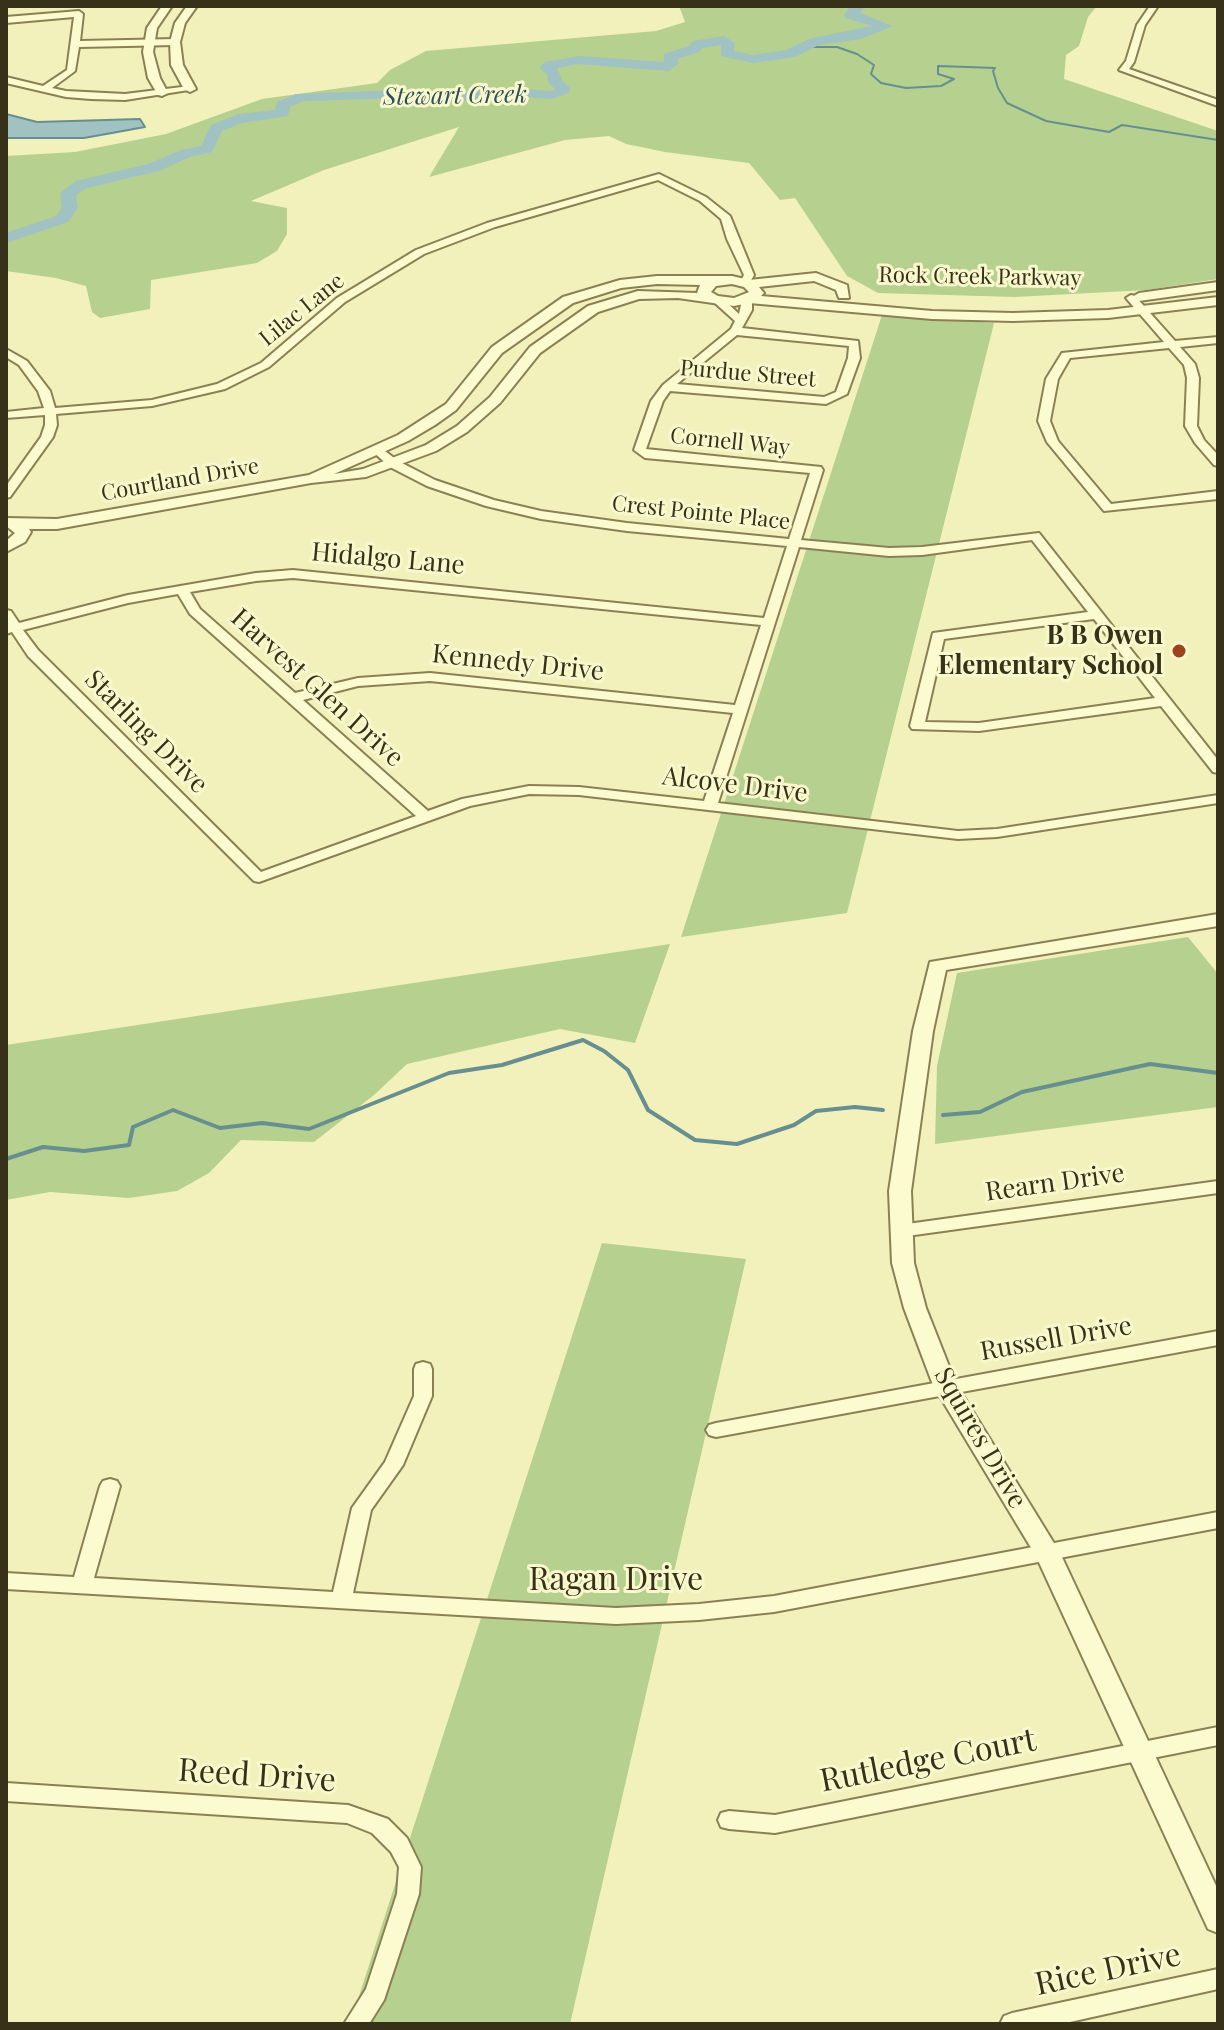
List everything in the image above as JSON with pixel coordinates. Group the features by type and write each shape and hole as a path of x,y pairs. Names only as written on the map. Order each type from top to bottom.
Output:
{"street":[{"path":"29,6 32,18"},
{"path":"162,93 149,63 149,43 152,28 167,6"},
{"path":"6,80 106,97 190,89 177,65 175,42 180,23 192,6"},
{"path":"1154,6 1141,25 1130,62 1123,70 1218,103"},
{"path":"6,20 79,14 71,71 45,89"},
{"path":"75,44 175,42"},
{"name":"Lilac Lane","path":"6,415 152,403 221,387 265,365 341,300 420,252 491,225 659,177 718,208 726,218 742,265"},
{"path":"667,387 738,326 747,310 748,300 757,293 747,283 749,275 742,265 703,290 738,326"},
{"name":"Rock Creek Parkway","path":"721,281 747,283 816,277 842,288 844,295 895,306 1031,317 1141,311 1218,301"},
{"name":"Courtland Drive","path":"311,479 403,438 451,407 497,350 568,300 620,284 657,280 721,281"},
{"name":"Rock Creek Parkway","path":"748,300 834,306 1021,303 1131,298 1218,286"},
{"name":"Courtland Drive","path":"11,533 311,479 341,479 394,464 462,429 495,400 535,350 593,309 638,295 678,294 748,300"},
{"path":"834,306 844,295"},
{"path":"1131,298 1192,372 1192,430 1218,462"},
{"name":"Purdue Street","path":"667,387 826,401 841,394 854,358 854,343 738,326"},
{"path":"1218,340 1066,355 1052,379 1045,427 1053,442 1108,508 1218,495"},
{"path":"6,352 34,375 50,409 47,437 6,494"},
{"name":"Cornell Way","path":"667,387 657,401 640,450 645,454 817,470 794,542"},
{"name":"Crest Pointe Place","path":"377,450 394,464 431,483 541,515 889,552 922,551 1035,536 1097,615"},
{"path":"710,806 794,542"},
{"name":"Hidalgo Lane","path":"8,624 265,576 313,575 769,622"},
{"name":"Harvest Glen Drive","path":"182,590 195,611 426,817"},
{"path":"1165,701 979,727 917,726 938,636 1097,615 1165,701 1218,769"},
{"name":"Starling Drive","path":"8,624 259,878"},
{"name":"Kennedy Drive","path":"293,698 358,682 430,677 740,710"},
{"name":"Alcove Drive","path":"259,878 482,798 537,790 571,791 958,835 997,833 1218,799"},
{"name":"Squires Drive","path":"1218,920 937,966 923,1031 901,1179 900,1231 903,1263 915,1308 945,1385 1047,1553 1218,1920"},
{"name":"Rearn Drive","path":"900,1231 1218,1187"},
{"name":"Russell Drive","path":"716,1430 945,1385 1218,1338"},
{"path":"341,1599 362,1508 393,1465 423,1396 423,1369"},
{"path":"82,1585 110,1486"},
{"name":"Ragan Drive","path":"6,1581 616,1616 699,1612 774,1604 1218,1520"},
{"name":"Rutledge Court","path":"729,1820 775,1824 1218,1736"},
{"name":"Reed Drive","path":"6,1792 348,1814 380,1826 399,1845 410,1867 408,1894 376,1993 356,2024"},
{"name":"Rice Drive","path":"1012,2024 1218,1979"}],"green space":[{"path":"679,6 1097,6 1088,17 1079,46 1066,55 1064,79 1218,131 1218,279 1147,290 1015,297 878,293 847,276 795,198 780,200 749,163 665,152 626,144 609,136 565,140 429,177 459,127 324,170 251,201 287,208 287,234 277,251 257,263 151,280 150,309 100,318 92,312 86,286 6,271 6,156 75,152 166,134 262,99 377,83 390,70 426,51 656,31 685,22"},
{"path":"882,315 994,323 847,913 681,937"},
{"path":"1188,937 1218,974 1218,1107 935,1144 937,1066 957,973"},
{"path":"670,944 635,1043 560,1029 407,1064 374,1095 314,1142 241,1140 209,1173 177,1191 129,1198 50,1192 6,1200 6,1045"},
{"path":"602,1243 746,1259 570,2024 350,2024"}],"water":[{"path":"6,114 37,122 140,119 145,127 84,138 6,138"}],"waterway":[{"name":"Stewart Creek","path":"6,238 62,219 70,208 68,193 82,184 153,168 186,153 207,149 216,128 239,119 283,113 282,105 301,97 405,94 437,99 511,92 551,95 562,93 563,88 555,82 554,72 546,68 550,65 579,60 669,67 672,63 669,57 694,49 698,44 724,40 730,46 726,53 753,59 790,54 799,47 817,41 856,36 886,26 851,15 858,6"},
{"path":"799,47 837,47 857,54 874,65 871,74 881,83 906,88 941,86 954,79 938,74 938,66 995,68 993,71 998,88 1007,103 1046,121 1109,132 1122,125 1218,140"},
{"path":"6,1159 43,1147 84,1151 129,1145 133,1127 173,1110 220,1128 262,1123 309,1129 449,1073 502,1065 583,1040 604,1051 628,1070 648,1110 695,1140 737,1144 794,1125 816,1111 855,1107 883,1110"},
{"path":"943,1115 980,1112 1022,1092 1150,1064 1218,1073"}],"place":[{"name":"B B Owen Elementary School","path":"1179,651"}]}
